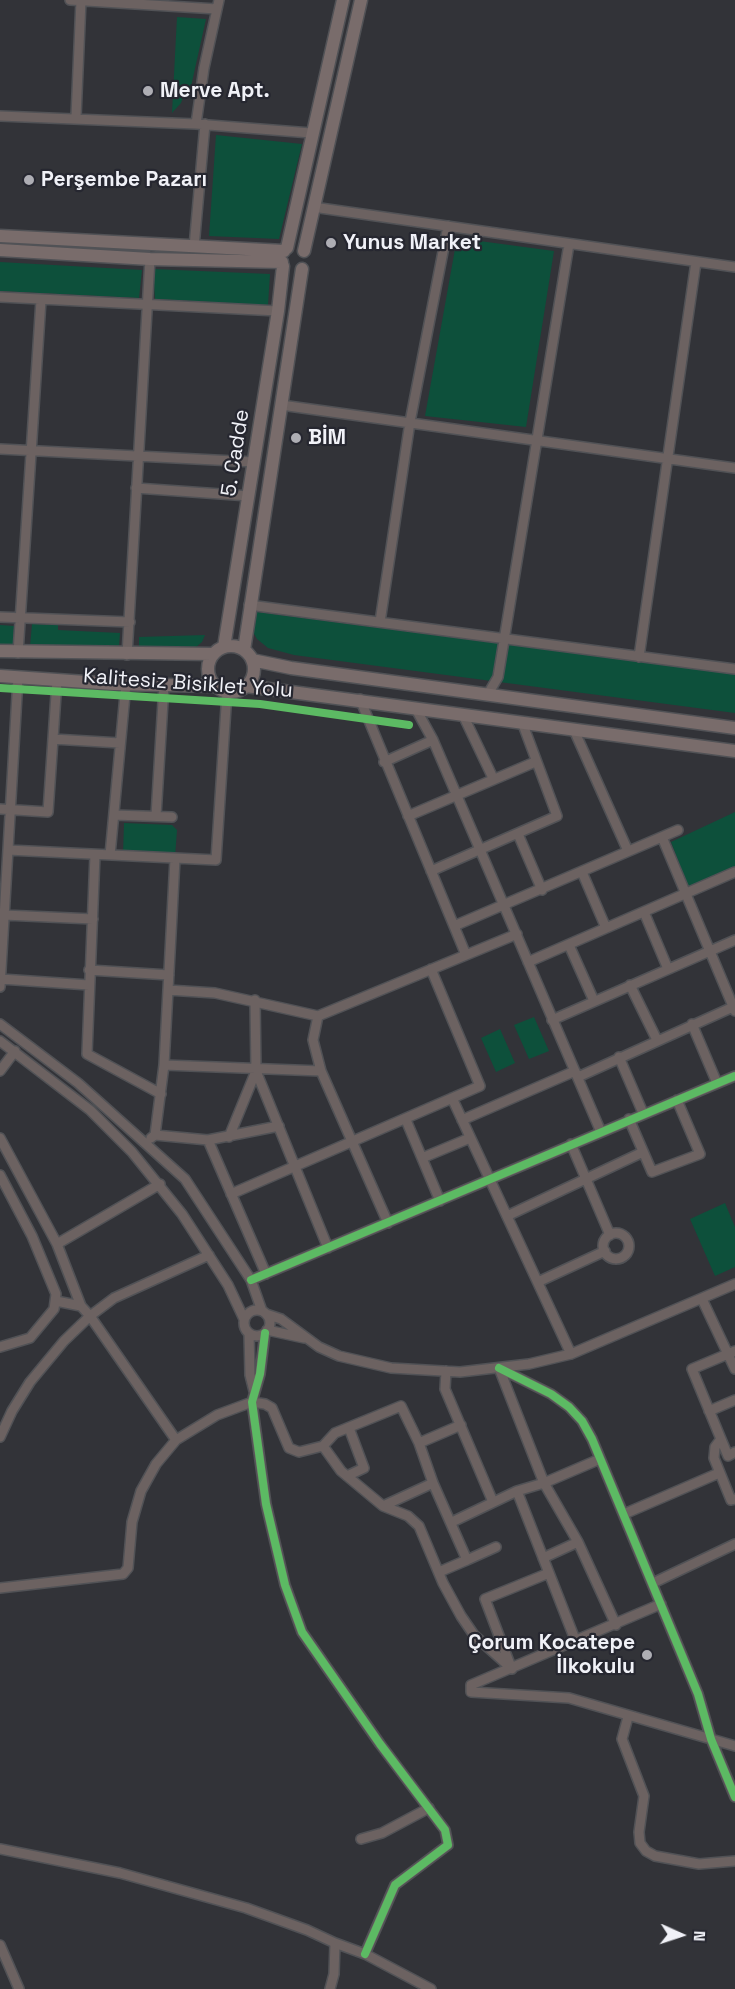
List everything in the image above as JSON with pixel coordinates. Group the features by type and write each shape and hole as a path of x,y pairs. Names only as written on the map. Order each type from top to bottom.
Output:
{"street":[{"path":"70,0 218,4 201,124 194,247"},
{"path":"76,117 80,0"},
{"name":"5. Cadde","path":"224,647 278,311 284,257 343,0"},
{"path":"284,257 292,272 302,269 307,260 304,250 312,207 361,0"},
{"path":"0,116 76,117 311,133"},
{"path":"312,207 735,267"},
{"path":"380,622 410,423 448,226"},
{"path":"0,236 194,247 284,257"},
{"path":"488,694 498,677 569,244"},
{"path":"0,250 150,259 284,257 294,246 304,250"},
{"path":"127,655 150,259"},
{"path":"639,657 696,262"},
{"name":"5. Cadde","path":"244,650 302,269"},
{"path":"0,297 278,311"},
{"path":"18,653 41,300"},
{"path":"281,405 735,468"},
{"path":"0,449 254,462"},
{"path":"136,488 249,496"},
{"path":"249,606 735,669"},
{"path":"0,617 130,622"},
{"path":"0,651 127,655 213,654 231,645 244,650 252,660 253,674 246,686"},
{"path":"213,654 208,674 215,686"},
{"path":"252,660 735,728"},
{"path":"0,676 126,684 215,686 227,692 234,692 246,686 360,699 417,711 522,722 735,751"},
{"path":"0,987 4,915 3,882 8,850 4,834 5,809 18,678"},
{"path":"5,809 48,812 57,680"},
{"path":"110,855 126,684"},
{"path":"156,816 164,685"},
{"path":"8,850 216,860 227,692"},
{"path":"360,699 384,762 466,955"},
{"path":"417,711 433,740 479,852 505,905 601,1132"},
{"path":"463,715 493,778"},
{"path":"431,871 557,816 522,722"},
{"path":"574,730 628,851"},
{"path":"53,740 120,744"},
{"path":"384,762 433,740"},
{"path":"408,816 455,794 536,762"},
{"path":"114,815 172,817"},
{"path":"454,926 678,830"},
{"path":"518,834 542,890"},
{"path":"462,1120 619,1057 692,1024 734,1009 662,837"},
{"path":"95,855 87,1054 161,1094"},
{"path":"145,1144 155,1135 161,1094 175,859"},
{"path":"582,872 606,928"},
{"path":"528,962 686,896 735,872"},
{"path":"644,912 668,969"},
{"path":"4,915 93,919"},
{"path":"168,990 215,993 255,1000 318,1016 517,934"},
{"path":"552,1020 735,940"},
{"path":"569,945 594,1001"},
{"path":"231,1194 480,1086 431,969"},
{"path":"89,970 169,975"},
{"path":"1,979 88,985"},
{"path":"630,985 657,1040"},
{"path":"255,1000 256,1071 327,1248"},
{"path":"318,1016 313,1040 321,1071 388,1223"},
{"path":"0,1024 78,1083 185,1179 251,1280 269,1322 260,1374 252,1402 262,1454 266,1504 285,1585 302,1632 445,1830 448,1845 395,1885 365,1954"},
{"path":"692,1024 717,1083"},
{"path":"0,1041 90,1110 160,1184 228,1285 244,1319 244,1327 249,1334 250,1368 254,1392"},
{"path":"0,1071 15,1051"},
{"path":"619,1057 643,1113"},
{"path":"164,1065 256,1071 321,1071"},
{"path":"228,1137 256,1071"},
{"path":"251,1280 735,1076"},
{"path":"452,1098 488,1180 540,1281 571,1354"},
{"path":"629,1119 652,1172 700,1154 677,1100"},
{"path":"406,1120 440,1201"},
{"path":"155,1135 208,1140 279,1126"},
{"path":"0,1138 57,1244 81,1306 176,1440"},
{"path":"422,1158 470,1138"},
{"path":"208,1140 266,1274"},
{"path":"571,1144 610,1235"},
{"path":"507,1216 643,1152"},
{"path":"0,1175 32,1236 52,1281 56,1300 45,1323 30,1338 0,1347"},
{"path":"57,1244 160,1184"},
{"path":"610,1235 624,1236 628,1241 628,1251 617,1259 605,1251 604,1242 610,1235"},
{"path":"540,1281 605,1251"},
{"path":"0,1437 30,1382 64,1341 90,1316 114,1298 209,1255"},
{"path":"244,1319 249,1312 264,1312 281,1319 304,1338 339,1356 371,1365 446,1371 499,1368 571,1354 735,1284"},
{"path":"702,1299 732,1352 735,1370"},
{"path":"56,1300 81,1306"},
{"path":"249,1334 257,1336 266,1331 304,1338"},
{"path":"732,1352 692,1369 728,1456 735,1452"},
{"path":"499,1368 551,1394 569,1407 582,1421 653,1583 698,1694 711,1739 735,1797"},
{"path":"499,1368 544,1483 578,1542 616,1624"},
{"path":"446,1371 445,1389 493,1502"},
{"path":"709,1411 735,1400"},
{"path":"0,1588 123,1574 128,1568 132,1522 141,1491 156,1464 176,1440 218,1415 252,1402 265,1404 272,1408 284,1439 294,1452 322,1446 335,1433 401,1406 419,1443 433,1483 467,1560"},
{"path":"419,1443 461,1425"},
{"path":"347,1476 364,1468 349,1428"},
{"path":"721,1439 714,1449 719,1473 730,1500 735,1499"},
{"path":"322,1446 347,1476 383,1506 408,1516 419,1526 439,1572 474,1635 512,1669"},
{"path":"452,1522 517,1491 544,1483 600,1459"},
{"path":"624,1514 719,1473"},
{"path":"383,1506 433,1483"},
{"path":"517,1491 576,1642"},
{"path":"543,1557 578,1542"},
{"path":"653,1583 735,1544"},
{"path":"439,1572 496,1547"},
{"path":"512,1669 485,1599 549,1573"},
{"path":"661,1604 512,1669 471,1684 471,1692 569,1698 628,1717 735,1746"},
{"path":"628,1717 622,1739 644,1796 639,1832 640,1843 645,1851 656,1856 699,1864 735,1861"},
{"path":"361,1839 382,1833 429,1808"},
{"path":"0,1849 131,1876 246,1908 365,1954 431,1989"},
{"path":"330,1989 334,1974 335,1942"},
{"path":"0,1945 19,1989"}],"green space":[{"path":"177,17 206,19 190,91 185,91 181,103 172,113"},
{"path":"216,135 302,144 279,239 209,236"},
{"path":"457,238 554,251 526,427 425,416"},
{"path":"0,262 142,270 139,298 0,291"},
{"path":"153,269 270,274 268,305 155,299"},
{"path":"257,612 735,674 735,713 294,655 268,648 257,639 253,632"},
{"path":"32,624 58,625 58,630 120,633 119,646 30,646"},
{"path":"0,625 14,626 13,645 0,644"},
{"path":"205,635 202,642 195,648 139,647 139,637"},
{"path":"735,812 735,871 689,889 671,842"},
{"path":"124,823 172,825 177,830 175,857 123,854"},
{"path":"534,1017 549,1051 529,1059 514,1025"},
{"path":"500,1029 515,1063 496,1072 481,1038"},
{"path":"725,1203 735,1227 735,1267 715,1276 690,1219"}],"cycle path":[{"name":"Kalitesiz Bisiklet Yolu","path":"0,688 260,704 409,725"},
{"path":"251,1280 735,1076"},
{"path":"265,1333 260,1374 252,1402 266,1504 285,1585 302,1632 380,1744 445,1830 448,1845 395,1885 365,1954"},
{"path":"499,1368 551,1394 569,1407 582,1421 592,1439 698,1694 711,1739 735,1797"}],"place":[{"name":"Merve Apt.","path":"148,91"},
{"name":"Perşembe Pazarı","path":"29,180"},
{"name":"Yunus Market","path":"331,243"},
{"name":"BİM","path":"296,438"},
{"name":"Çorum Kocatepe İlkokulu","path":"647,1655"}]}
